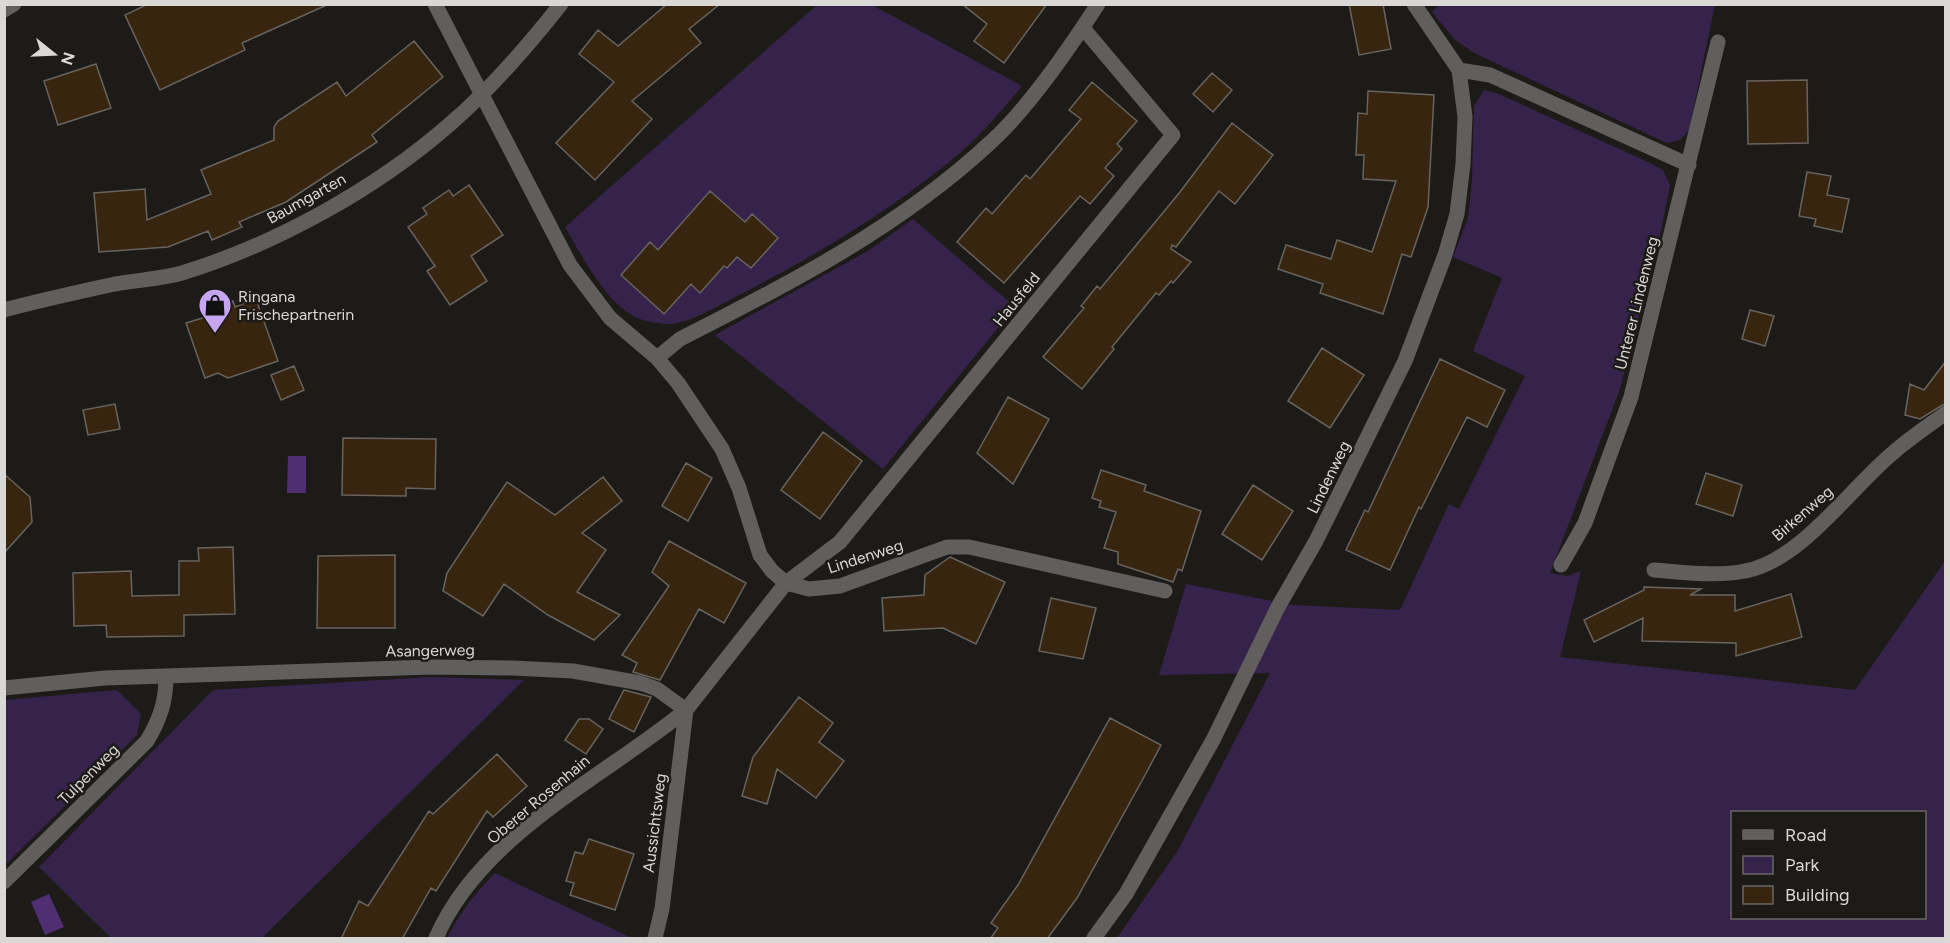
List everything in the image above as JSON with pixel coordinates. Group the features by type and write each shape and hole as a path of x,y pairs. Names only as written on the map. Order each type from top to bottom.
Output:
{"street":[{"path":"4,10 14,4"},
{"path":"435,4 570,265 610,318 657,358 701,414 722,449 739,488 760,555 786,583 686,710"},
{"name":"Baumgarten","path":"4,310 116,284 179,274 238,254 308,220 378,178 449,126 524,51 561,4"},
{"path":"657,358 680,339 837,257 906,212 993,140 1083,28 1098,4"},
{"name":"Lindenweg","path":"1094,939 1126,894 1213,740 1278,607 1316,541 1405,361 1445,255 1457,214 1465,117 1460,69 1414,4"},
{"name":"Hausfeld","path":"786,583 840,542 1173,135 1083,28"},
{"name":"Unterer Lindenweg","path":"1561,565 1585,523 1631,397 1718,42"},
{"path":"1460,69 1491,75 1689,165"},
{"name":"Birkenweg","path":"1654,570 1718,573 1747,571 1774,560 1808,536 1893,452 1946,413"},
{"name":"Lindenweg","path":"786,583 809,589 840,586 947,547 969,547 1165,591"},
{"name":"Asangerweg","path":"4,688 105,678 431,667 573,671 640,683 657,689 686,710"},
{"name":"Tulpenweg","path":"4,882 147,741 161,717 166,696 166,676"},
{"name":"Oberer Rosenhain","path":"436,939 456,902 481,871 524,830 568,794 653,737 686,710"},
{"name":"Aussichtsweg","path":"655,939 662,909 686,710"}],"green space":[{"path":"1440,4 1715,5 1689,130 1680,140 1667,143 1474,53 1454,39 1432,12"},
{"path":"817,5 872,5 1022,86 960,153 907,194 822,250 695,318 663,324 631,315 608,294 598,281 565,227"},
{"path":"1484,90 1499,94 1650,163 1663,170 1670,185 1661,231 1620,389 1550,573 1567,576 1581,571 1560,657 1855,690 1945,561 1945,938 1117,938 1178,850 1270,673 1159,675 1186,584 1293,605 1400,610 1449,504 1459,509 1525,376 1473,351 1502,278 1453,257 1468,218 1472,180 1474,106"},
{"path":"913,219 1015,307 883,469 715,335 868,251"},
{"path":"430,677 524,680 262,938 111,938 39,867 213,690"},
{"path":"117,690 141,714 137,735 5,865 5,700"},
{"path":"495,873 632,938 447,938 468,904"}],"shaded area":[{"path":"288,456 306,456 306,493 287,493"},
{"path":"49,894 64,927 45,935 31,902"}],"building":[{"path":"148,4 329,4 242,43 245,50 160,90 125,15"},
{"path":"667,4 720,4 689,29 701,43 632,101 652,119 595,180 556,143 614,82 579,54 598,30 618,46"},
{"path":"962,4 1047,4 1004,63 974,41 987,24"},
{"path":"1349,4 1383,4 1391,49 1359,55"},
{"path":"414,41 443,77 372,135 377,142 286,202 239,222 242,227 212,240 208,231 168,247 99,252 94,193 145,189 147,220 211,194 201,170 274,140 274,127 278,121 337,82 346,96"},
{"path":"96,64 111,108 58,125 44,81"},
{"path":"1212,73 1232,90 1213,112 1193,94"},
{"path":"1807,80 1808,143 1748,144 1747,81"},
{"path":"1092,82 1137,121 1117,144 1122,149 1105,168 1114,176 1090,204 1080,196 1004,283 957,242 986,208 992,214 1026,175 1030,179 1081,119 1069,110"},
{"path":"1368,91 1434,95 1428,207 1411,257 1402,254 1383,314 1320,293 1323,284 1278,269 1286,245 1331,259 1337,240 1372,252 1396,181 1363,179 1364,155 1356,155 1358,113 1367,114"},
{"path":"1232,123 1273,155 1235,204 1219,191 1176,247 1172,245 1171,249 1191,262 1173,283 1171,281 1159,295 1156,293 1112,347 1114,349 1082,389 1043,357 1084,308 1081,306 1097,286 1100,289 1180,192"},
{"path":"1807,172 1831,176 1827,195 1849,199 1842,232 1814,226 1816,219 1799,216"},
{"path":"469,185 503,235 471,256 487,281 450,305 427,271 435,266 408,227 427,214 423,208 449,190 453,196"},
{"path":"710,191 745,222 752,214 778,238 751,268 737,257 727,268 724,266 700,293 691,284 664,314 621,275 650,242 658,250"},
{"path":"256,299 278,361 228,378 218,373 205,378 186,323 206,317 205,311 233,301 235,307"},
{"path":"1750,310 1774,316 1765,346 1742,339"},
{"path":"1322,348 1364,375 1330,428 1288,401"},
{"path":"1440,359 1505,390 1487,427 1467,417 1421,509 1419,507 1390,570 1346,550 1365,510 1368,512"},
{"path":"1946,361 1946,403 1920,419 1905,415 1910,384 1924,390"},
{"path":"294,366 304,390 281,400 271,375"},
{"path":"1008,397 1049,419 1013,484 977,453"},
{"path":"115,404 120,429 88,435 83,410"},
{"path":"823,432 862,461 820,519 781,490"},
{"path":"343,438 436,439 435,489 406,488 406,496 342,495"},
{"path":"686,463 712,478 688,521 662,506"},
{"path":"1101,470 1146,485 1144,491 1201,511 1182,571 1178,569 1173,582 1118,564 1118,552 1104,548 1116,512 1099,507 1101,501 1092,498"},
{"path":"1706,473 1742,485 1733,516 1696,504"},
{"path":"4,474 30,497 32,522 4,553"},
{"path":"603,477 622,501 582,533 606,550 577,592 620,615 594,640 548,615 504,584 483,616 443,591 447,573 507,482 555,515"},
{"path":"1253,485 1293,511 1262,560 1222,534"},
{"path":"669,541 746,583 724,623 699,609 660,680 633,672 637,663 622,655 669,586 652,572"},
{"path":"233,547 235,614 184,615 184,636 107,637 106,625 74,626 73,573 131,571 132,596 179,595 179,561 199,561 198,548"},
{"path":"395,555 395,628 317,628 318,556"},
{"path":"950,557 1005,582 976,644 943,628 884,631 882,598 924,595 925,575"},
{"path":"1644,587 1701,589 1690,595 1735,595 1735,611 1791,594 1802,637 1736,656 1736,643 1642,641 1643,618 1594,642 1584,620 1644,590"},
{"path":"1051,598 1096,608 1083,659 1039,651"},
{"path":"624,690 651,697 634,732 609,719"},
{"path":"799,697 833,723 819,742 844,761 816,798 777,769 767,804 742,796 753,757"},
{"path":"1110,718 1161,745 1144,777 1077,898 1047,939 990,939 998,928 991,923 1018,885"},
{"path":"579,719 589,719 603,729 586,754 565,740"},
{"path":"497,754 527,786 493,817 487,811 436,891 431,888 402,939 341,939 359,901 368,906 429,811 433,814"},
{"path":"589,839 634,854 615,910 570,895 574,883 566,881 575,852 583,854"}],"place":[{"name":"Ringana Frischepartnerin","path":"215,334"}]}
